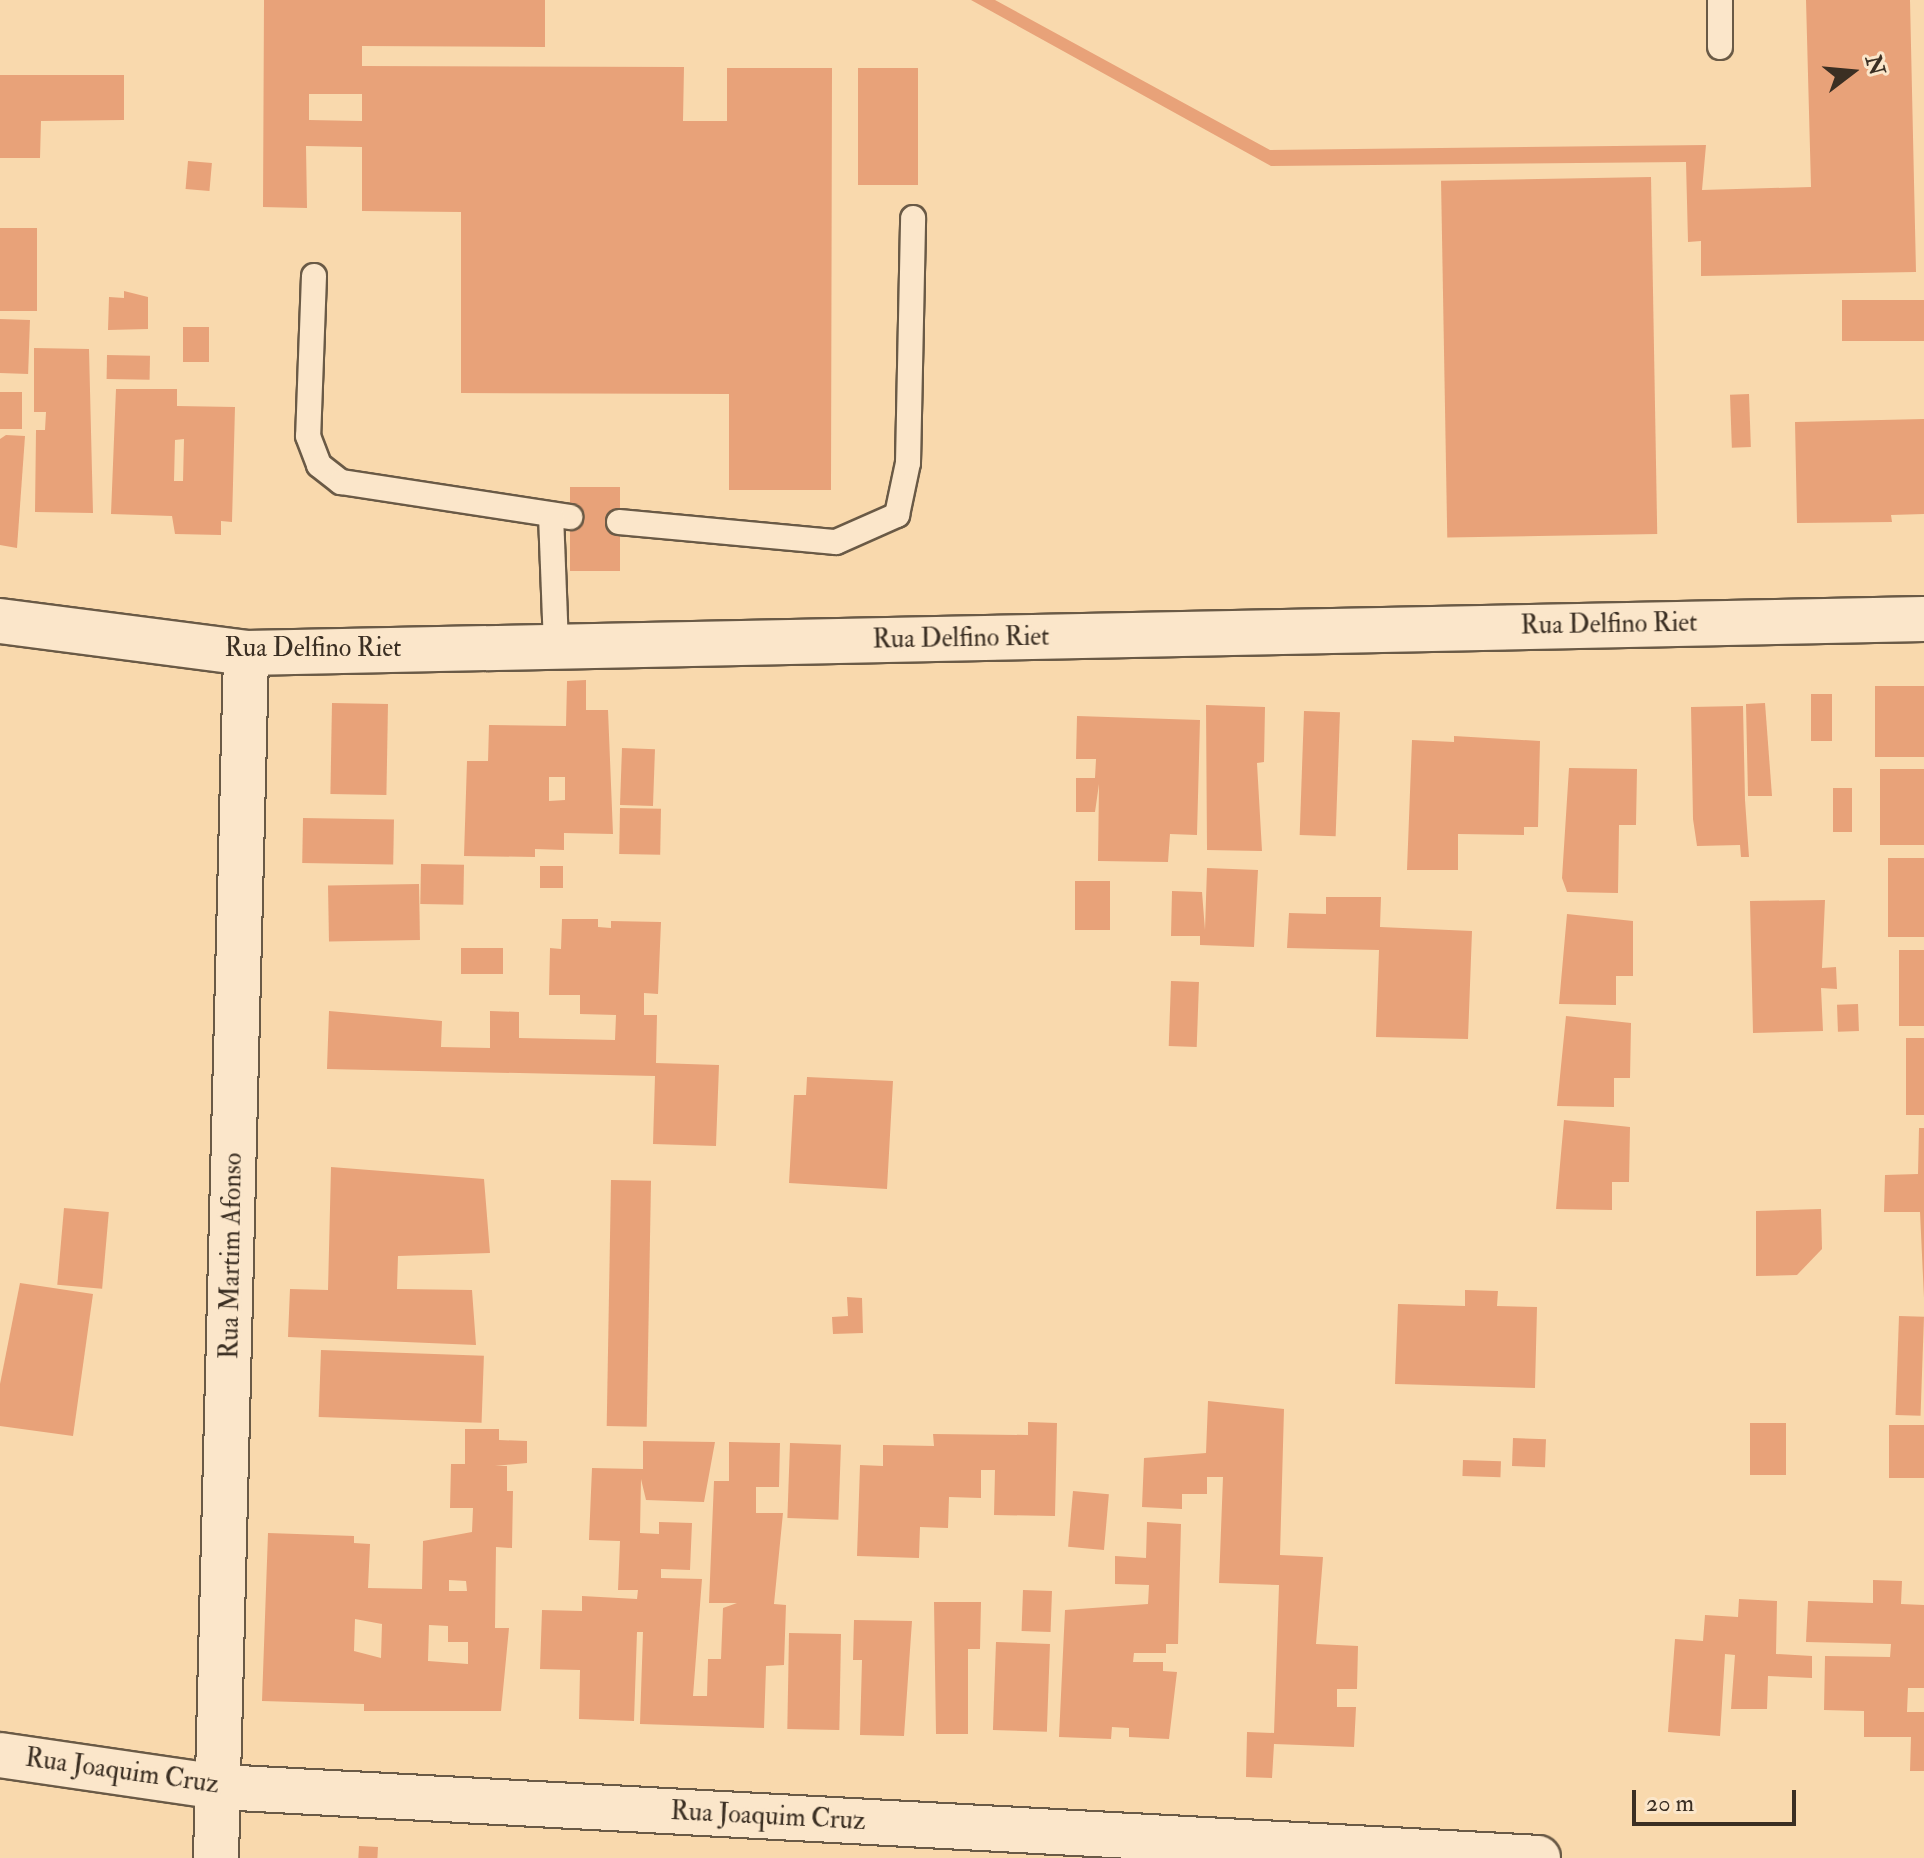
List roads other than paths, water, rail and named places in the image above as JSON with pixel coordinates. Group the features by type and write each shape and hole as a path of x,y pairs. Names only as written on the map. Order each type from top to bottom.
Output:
{"street":[{"name":"Rua Delfino Riet","path":"0,621 246,653 1924,619"},
{"name":"Rua Martim Afonso","path":"216,1858 246,653"},
{"name":"Rua Joaquim Cruz","path":"0,1755 220,1787 1538,1858"}],"lane":[{"path":"1720,0 1720,47"},
{"path":"619,522 836,542 897,515 908,463 913,218"},
{"path":"314,276 308,436 319,465 341,482 560,516 556,647"}]}
